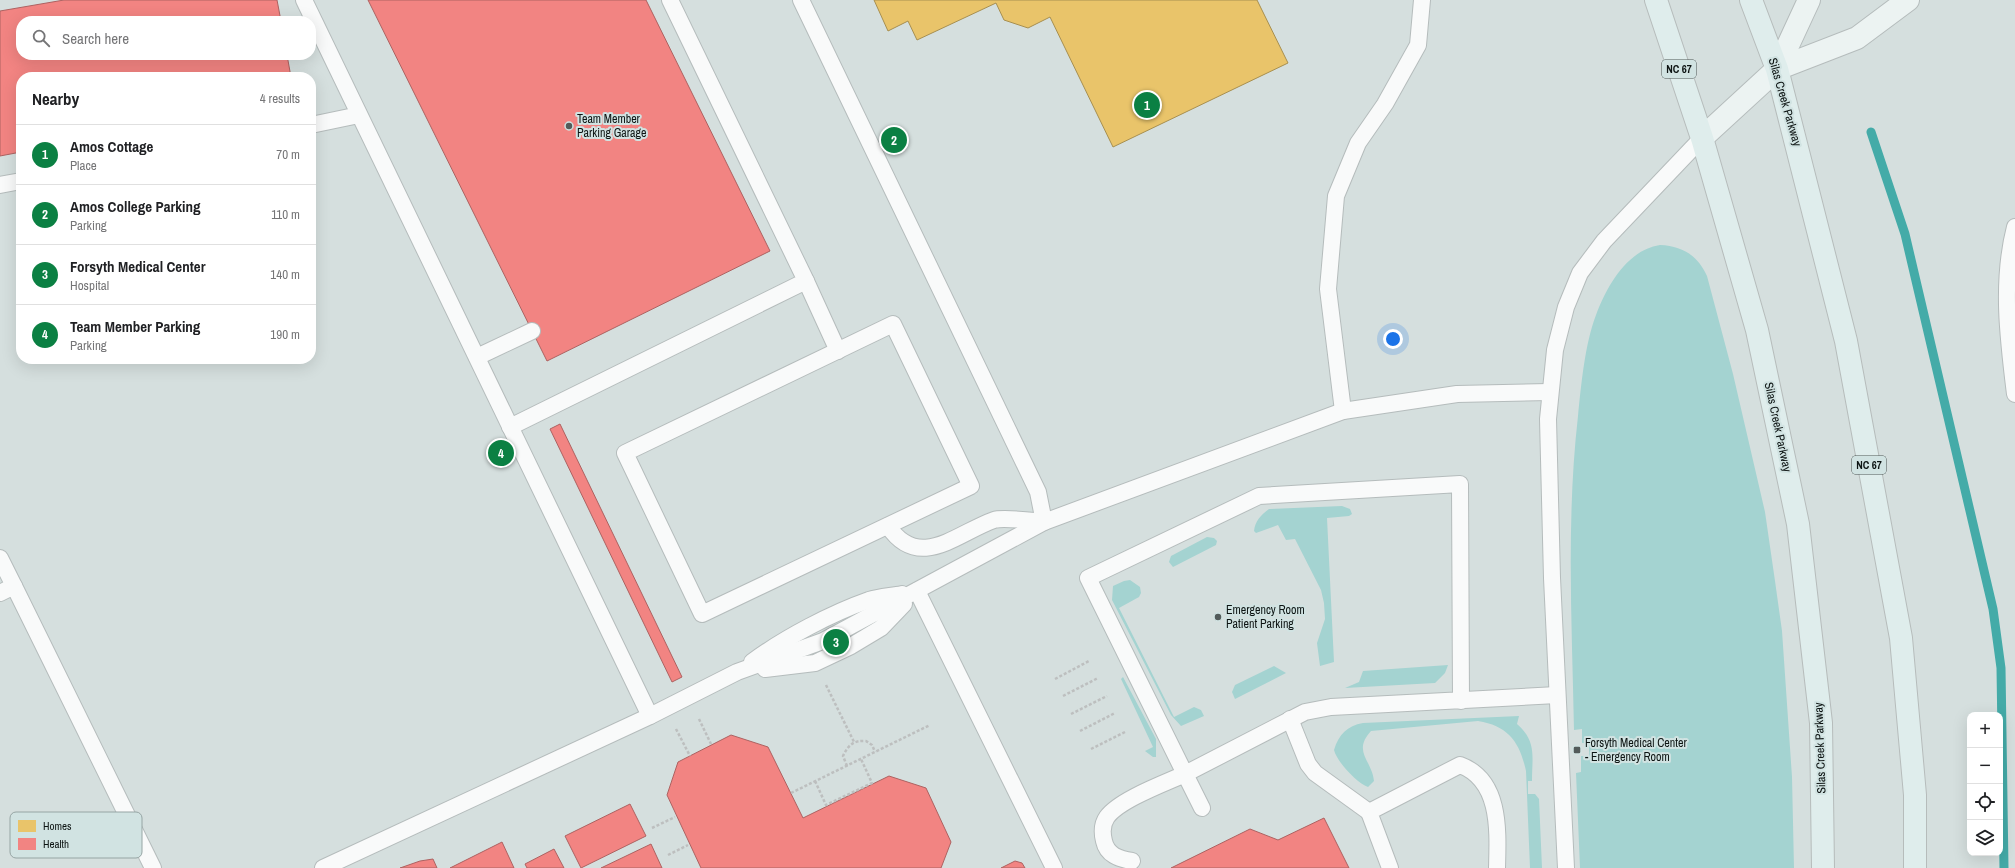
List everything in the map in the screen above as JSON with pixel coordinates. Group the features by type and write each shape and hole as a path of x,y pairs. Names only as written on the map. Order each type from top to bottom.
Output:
{"main road":[{"name":"Silas Creek Parkway","path":"1656,0 1702,138 1757,330 1798,524 1821,723 1823,868"},
{"name":"Silas Creek Parkway","path":"1751,0 1777,69 1846,341 1901,638 1915,796 1914,868"},
{"path":"1777,69 1809,0"},
{"path":"1702,138 1777,69 1857,38 1908,0"}],"lane":[{"path":"304,0 312,16"},
{"path":"670,0 806,281 838,351"},
{"path":"801,0 1038,492 1044,522"},
{"path":"1343,411 1328,289 1336,196 1358,143 1385,104 1418,45 1422,0"},
{"path":"316,25 650,716"},
{"path":"316,124 360,115"},
{"path":"1566,868 1557,695 1548,419 1549,392 1555,350 1566,308 1580,273 1604,241 1702,138"},
{"path":"0,185 16,182"},
{"path":"2015,226 2009,249 2006,298 2015,394"},
{"path":"510,426 806,281"},
{"path":"893,324 971,486 702,614 624,452 838,351 893,324"},
{"path":"477,357 532,331"},
{"path":"737,672 815,663 851,646 880,628 917,591 1044,522 1343,411 1457,394 1549,392"},
{"path":"1202,808 1088,578 1259,496 1460,484 1461,700"},
{"path":"888,526 894,534 907,544 916,548 931,548 996,519 1044,522"},
{"path":"0,558 7,590 124,812"},
{"path":"323,868 650,716 737,672 771,648 816,624 870,600 917,591"},
{"path":"917,591 1054,868"},
{"path":"1132,861 1117,858 1105,847 1102,833 1106,818 1120,805 1185,774 1304,712 1331,707 1557,695"},
{"path":"1290,719 1308,764 1315,773 1369,812 1390,868"},
{"path":"1369,812 1460,765 1471,769 1484,782 1495,809 1498,840 1497,868"},
{"path":"142,847 153,868"}],"path":[{"path":"1055,679 1089,661"},
{"path":"1063,696 1098,678"},
{"path":"824,682 854,742"},
{"path":"1071,714 1107,696"},
{"path":"1080,731 1115,712"},
{"path":"696,713 710,744"},
{"path":"673,724 690,756"},
{"path":"791,793 930,725"},
{"path":"1091,750 1125,732"},
{"path":"847,766 843,756 846,749 854,742 866,740 872,745 875,752"},
{"path":"815,781 826,805 872,783 861,759"},
{"path":"652,828 675,817"},
{"path":"668,855 688,845"}],"shaded area":[{"path":"1660,245 1676,247 1689,253 1699,263 1707,276 1733,374 1765,512 1782,631 1792,777 1794,868 1580,868 1576,773 1581,772 1581,756 1589,756 1589,743 1582,743 1582,729 1574,730 1571,534 1574,455 1582,378 1592,326 1612,281 1628,262 1638,254 1648,248"},
{"path":"1342,506 1350,509 1352,514 1349,516 1327,518 1334,662 1320,666 1317,643 1325,619 1321,590 1295,539 1286,540 1278,525 1256,533 1254,531 1259,518 1269,509"},
{"path":"1207,537 1214,538 1217,541 1216,545 1173,567 1169,562 1171,556"},
{"path":"1130,580 1140,587 1141,593 1139,597 1119,608 1174,717 1194,707 1201,710 1204,716 1181,726 1171,715 1112,600 1113,586"},
{"path":"1448,665 1445,673 1435,683 1345,688 1359,682 1363,671"},
{"path":"1274,666 1286,673 1235,699 1232,692 1235,685"},
{"path":"1123,677 1156,739 1156,757 1153,757 1145,751 1153,747 1121,679"},
{"path":"1519,716 1517,724 1531,743 1533,757 1532,781 1528,781 1528,794 1535,794 1539,799 1542,868 1530,868 1526,771 1523,761 1516,744 1511,737 1498,727 1489,723 1478,721 1371,731 1363,745 1363,751 1373,774 1374,781 1368,787 1348,772 1334,750 1341,735 1357,724"}],"building: Homes":[{"path":"874,0 1257,0 1288,63 1113,147 1050,17 1028,28 1004,20 996,3 917,40 908,21 888,31"}],"building: Health":[{"path":"64,0 277,0 280,16 16,16 16,60 288,60 290,72 16,72 16,153 0,156 0,11"},
{"name":"Team Member Parking Garage","path":"368,0 646,0 770,251 547,361"},
{"path":"560,424 682,677 672,682 550,429"},
{"path":"731,735 768,747 803,818 889,776 926,788 951,842 941,868 701,868 667,795 678,762"},
{"path":"630,804 646,836 581,868 565,836"},
{"path":"1324,818 1349,868 1171,868 1250,829 1278,840"},
{"path":"502,842 514,868 450,868"},
{"path":"651,844 662,868 601,868"},
{"path":"554,849 564,868 527,868 525,864"},
{"path":"433,859 437,868 400,868 420,861"},
{"path":"1015,861 1022,863 1025,868 1001,868"}],"waterway":[{"path":"1871,132 1905,234 1993,609 2001,668 2004,868"}],"place":[{"name":"Amos Cottage","path":"1147,105"},
{"name":"Team Member Parking Garage","path":"569,126"},
{"name":"Amos College Parking","path":"894,140"},
{"name":"Team Member Parking","path":"501,453"},
{"name":"Emergency Room Patient Parking","path":"1218,617"},
{"name":"Forsyth Medical Center","path":"836,642"},
{"name":"Forsyth Medical Center - Emergency Room","path":"1577,750"}]}
